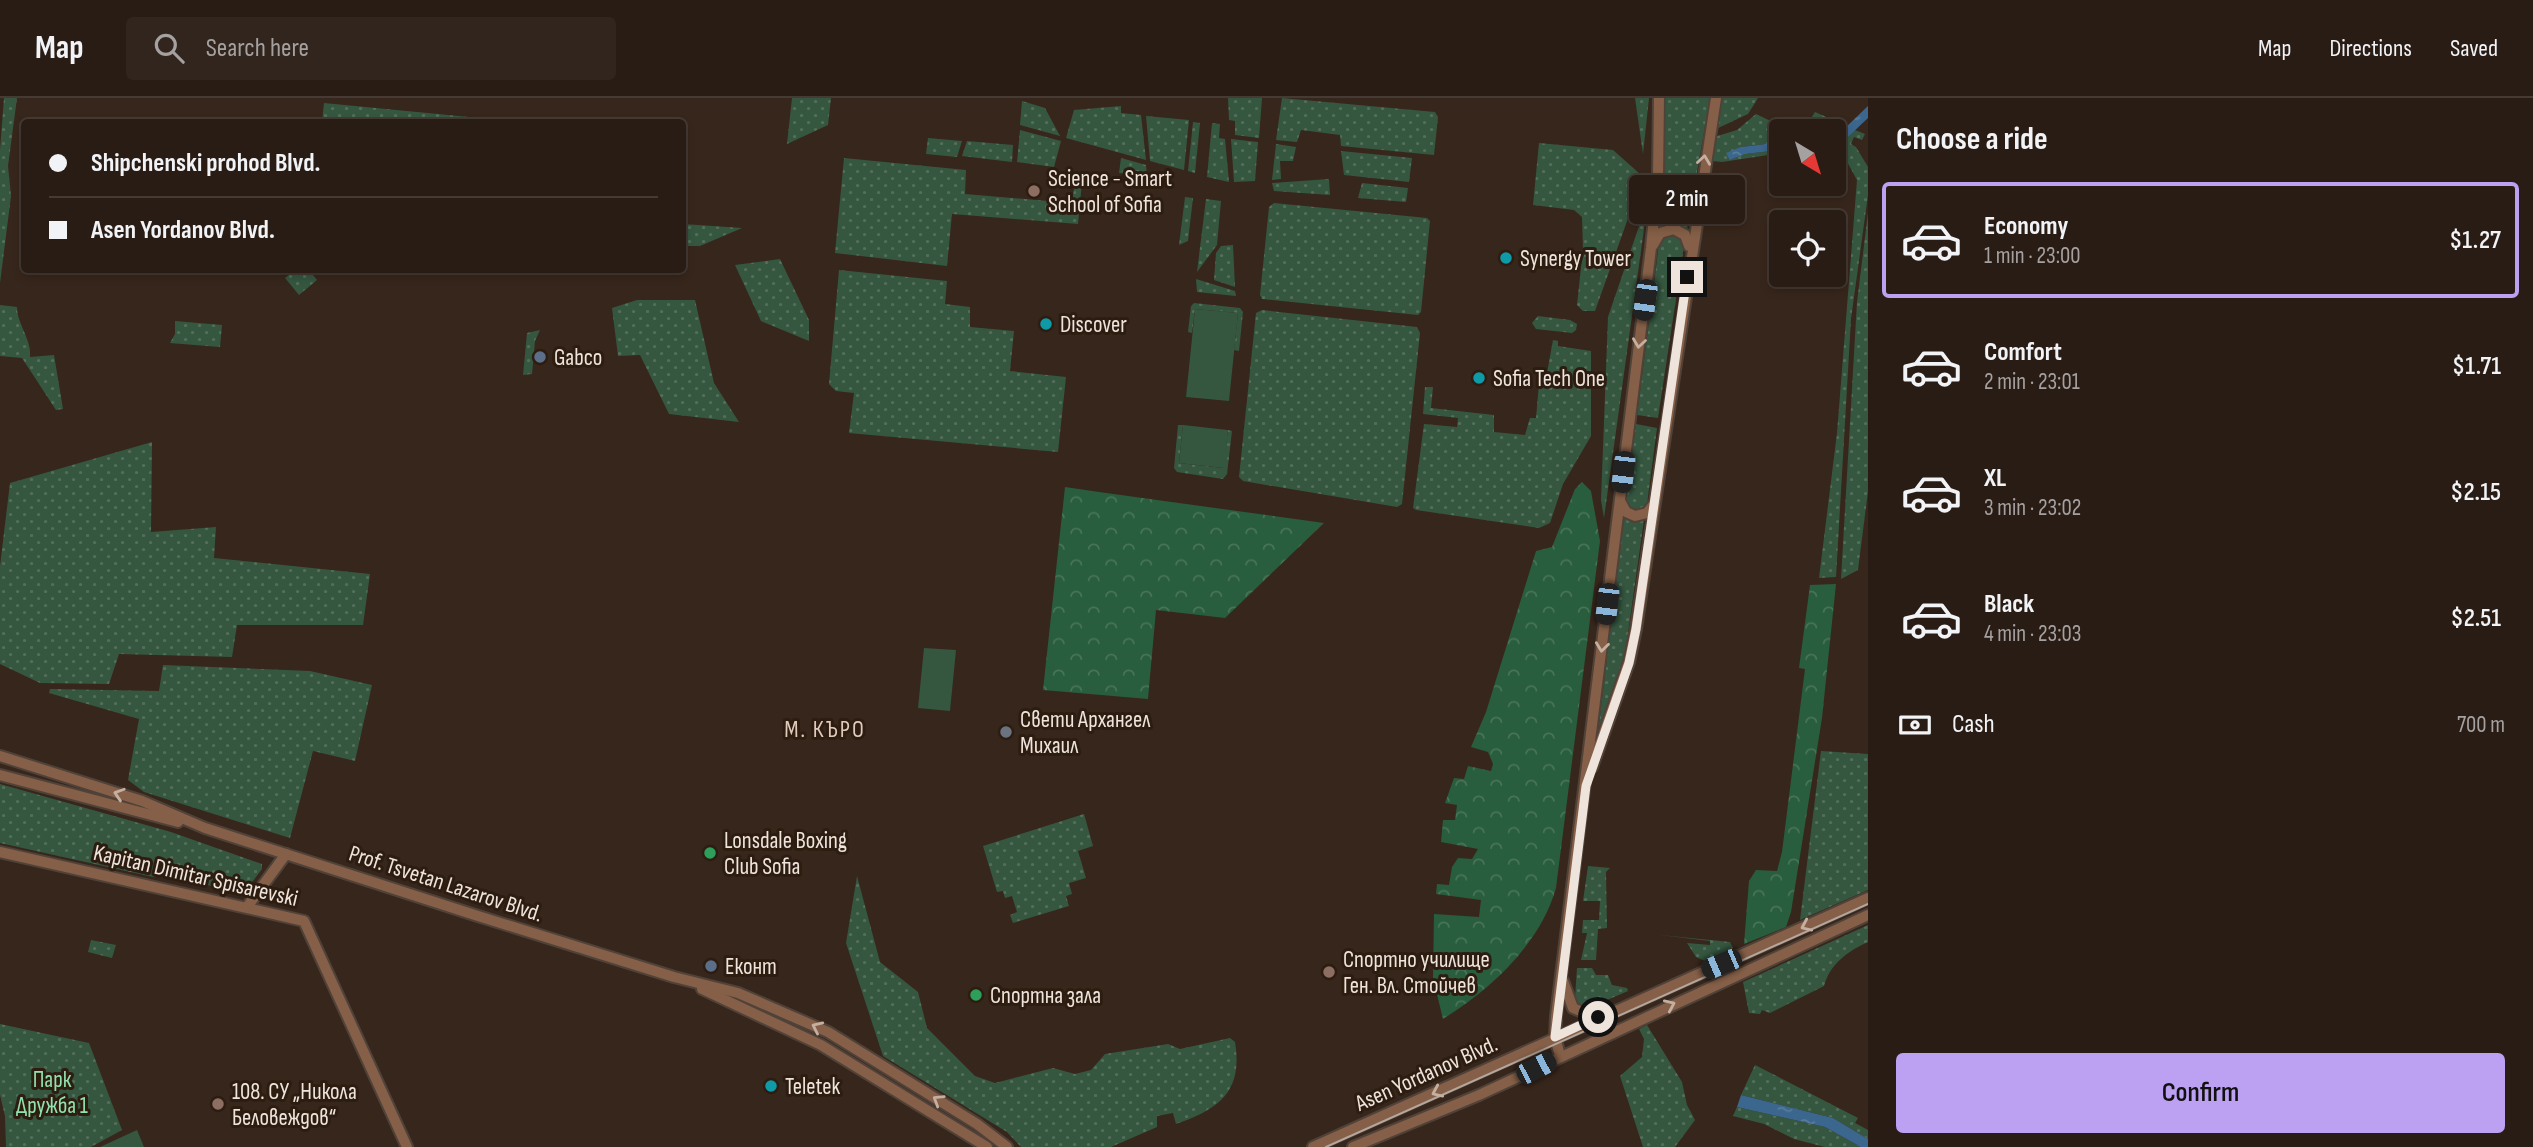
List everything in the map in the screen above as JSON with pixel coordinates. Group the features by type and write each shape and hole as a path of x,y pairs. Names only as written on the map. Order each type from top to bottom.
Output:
{"main road":[{"path":"1560,1056 1555,1037 1561,975 1651,248 1658,178 1658,98"},
{"path":"1586,786 1629,663 1690,252 1716,98"},
{"path":"1651,248 1660,233 1674,229 1685,235 1690,252"},
{"path":"1619,498 1626,512 1635,516 1647,513 1655,502"},
{"name":"Prof. Tsvetan Lazarov Blvd.","path":"0,756 142,801 205,828"},
{"name":"Prof. Tsvetan Lazarov Blvd.","path":"0,775 138,813 205,828 674,977 738,993 828,1032 977,1124 1007,1147"},
{"name":"Kapitan Dimitar Spisarevski","path":"0,852 297,917 310,929 407,1147"},
{"path":"247,907 286,854"},
{"name":"Asen Yordanov Blvd.","path":"1313,1147 1868,898"},
{"name":"Asen Yordanov Blvd.","path":"1353,1147 1479,1095 1868,915"},
{"path":"1561,975 1569,1002 1577,1011 1590,1014 1616,1009"},
{"name":"Prof. Tsvetan Lazarov Blvd.","path":"674,977 821,1045 987,1147"}],"green space":[{"path":"4,98 17,98 8,166 11,196 0,283 0,150"},
{"path":"792,98 831,98 828,125 787,144"},
{"path":"1228,98 1262,98 1259,138 1235,135 1235,121 1229,120"},
{"path":"1282,98 1435,112 1438,117 1434,155 1341,146 1340,135 1301,130 1297,142 1276,140"},
{"path":"1635,98 1649,98 1643,154"},
{"path":"1663,98 1710,98 1687,229 1675,224 1661,227"},
{"path":"1722,98 1758,98 1748,114 1716,129"},
{"path":"1022,101 1045,108 1060,136 1020,125"},
{"path":"324,103 488,119 322,119"},
{"path":"1121,106 1121,113 1141,115 1146,160 1066,138 1074,110"},
{"path":"1815,112 1831,119 1811,119"},
{"path":"1756,114 1769,120 1769,144 1741,147 1730,160 1745,154 1769,151 1769,155 1722,162 1712,161 1714,137 1737,130"},
{"path":"1146,116 1189,120 1184,170 1150,161"},
{"path":"1193,122 1200,123 1195,173 1188,171"},
{"path":"1212,123 1220,124 1219,138 1225,139 1229,182 1207,177"},
{"path":"1020,130 1061,141 1054,167 1017,162"},
{"path":"1855,130 1865,134 1862,140 1854,137 1851,144 1856,147 1868,167 1868,195 1851,319 1836,577 1819,578 1837,433 1857,180 1846,160 1846,135"},
{"path":"928,138 962,141 957,157 926,154"},
{"path":"1231,139 1258,142 1255,181 1234,182"},
{"path":"967,141 1013,145 1012,162 962,156"},
{"path":"1539,143 1613,150 1640,174 1631,210 1595,311 1583,311 1577,305 1583,249 1582,217 1574,210 1533,205"},
{"path":"1276,144 1296,147 1293,161 1280,161 1281,179 1272,180"},
{"path":"1341,151 1412,158 1409,182 1344,175"},
{"path":"844,158 966,170 965,194 1072,203 1075,181 1082,182 1078,224 952,214 947,266 835,253"},
{"path":"1121,158 1146,165 1147,176 1119,173"},
{"path":"1329,179 1330,195 1274,191 1272,183"},
{"path":"1362,183 1408,188 1406,202 1358,198"},
{"path":"1185,197 1193,198 1188,241 1179,245"},
{"path":"1206,199 1221,201 1217,245 1197,272"},
{"path":"1648,200 1604,518 1601,500 1608,317"},
{"path":"1274,203 1427,218 1430,221 1421,312 1418,315 1262,299 1260,295 1269,207"},
{"path":"1868,213 1868,491 1858,570 1841,579 1857,302"},
{"path":"686,224 742,228 700,246 686,246"},
{"path":"1673,233 1681,238 1684,246 1658,418 1637,415 1659,244 1666,235"},
{"path":"1233,245 1235,287 1214,280 1216,253 1221,246"},
{"path":"780,259 809,320 809,341 761,321 735,265"},
{"path":"839,270 947,281 945,304 970,307 970,327 1014,331 1010,371 1066,377 1058,452 849,433 854,393 836,391 829,384"},
{"path":"291,273 311,273 317,280 299,295 285,278"},
{"path":"1196,279 1235,291 1236,296 1197,292"},
{"path":"637,300 695,300 714,383 739,422 669,414 640,355 618,356 612,308"},
{"path":"1194,303 1240,308 1243,312 1239,351 1234,350 1238,313 1195,309 1192,333 1188,332 1191,306"},
{"path":"0,305 17,307 19,320 29,344 30,357 54,355 63,409 56,410 22,358 0,356"},
{"path":"1195,309 1238,313 1229,401 1186,397"},
{"path":"1262,310 1417,327 1420,333 1402,504 1397,507 1243,481 1239,477 1256,313"},
{"path":"1538,316 1570,320 1577,324 1576,330 1572,333 1536,329 1532,323"},
{"path":"175,321 222,325 220,347 170,343 175,334"},
{"path":"540,330 535,341 532,374 523,375 527,333"},
{"path":"1553,340 1558,341 1558,346 1591,351 1591,436 1563,484 1550,523 1539,528 1413,508 1424,424 1457,427 1458,418 1423,414 1425,387 1433,387 1431,408 1494,415 1494,432 1525,435 1530,418 1536,418 1539,384 1545,384"},
{"path":"1636,424 1657,428 1647,504 1643,510 1635,512 1629,508 1626,499"},
{"path":"1178,425 1183,425 1179,463 1223,468 1228,430 1232,431 1227,474 1223,479 1177,472 1174,468"},
{"path":"1183,425 1228,430 1224,468 1179,463"},
{"path":"152,442 151,532 216,527 214,558 370,574 363,625 237,625 232,657 119,654 109,684 40,683 0,664 0,566 10,483"},
{"path":"1582,482 1591,491 1600,541 1556,888 1538,928 1512,963 1479,994 1443,1019 1433,978 1434,914 1479,917 1481,900 1436,894 1437,884 1449,885 1452,867 1458,858 1472,859 1478,849 1441,842 1443,820 1455,820 1457,805 1445,803 1454,778 1464,779 1468,766 1491,771 1493,764 1488,752 1471,747 1486,712 1536,551 1552,547 1575,489"},
{"path":"1065,487 1324,523 1225,618 1156,610 1148,699 1043,690"},
{"path":"1624,516 1632,520 1644,520 1625,654 1598,732"},
{"path":"1836,584 1822,718 1791,912 1786,927 1744,944 1749,881 1756,870 1777,871 1782,852 1805,669 1799,668 1810,585"},
{"path":"924,648 956,650 950,711 918,708"},
{"path":"163,665 310,671 372,685 355,761 313,751 290,838 144,792 128,780 139,719 49,693 50,689 159,691"},
{"path":"1821,751 1868,754 1868,890 1800,920"},
{"path":"0,784 171,832 262,864 262,869 246,890 238,891 179,878 153,877 0,843"},
{"path":"1084,814 1093,846 1078,851 1086,878 1069,883 1072,894 1066,896 1069,906 1013,923 1010,915 1017,912 1012,896 1005,898 1003,891 997,892 983,846"},
{"path":"1588,866 1610,868 1606,872 1607,928 1598,929 1596,960 1581,960 1587,933 1582,933 1583,920 1599,920 1600,901 1583,901"},
{"path":"857,876 880,962 918,992 927,1028 975,1076 995,1083 1053,1068 1075,1074 1091,1070 1105,1054 1168,1044 1180,1049 1230,1038 1235,1042 1237,1059 1231,1086 1225,1096 1205,1112 1176,1124 1173,1113 1157,1116 1157,1127 1111,1147 1021,1147 1007,1132 883,1056 846,943"},
{"path":"1868,925 1868,942 1841,959 1824,986 1770,1013 1762,1010 1760,1014 1749,1013 1743,982"},
{"path":"1660,935 1730,942 1733,948 1705,961 1696,957 1687,943 1710,945 1710,941"},
{"path":"91,940 116,945 112,958 88,952"},
{"path":"1577,968 1592,968 1596,975 1608,975 1612,985 1627,988 1628,991 1593,1006 1580,1006 1575,998"},
{"name":"Парк Дружба 1","path":"0,1024 89,1043 122,1130 91,1147 6,1147 5,1116 0,1095"},
{"path":"1647,1025 1682,1082 1687,1105 1695,1120 1675,1147 1643,1147 1620,1076 1642,1057 1644,1039 1639,1029"},
{"path":"1755,1065 1858,1118 1855,1123 1868,1130 1868,1139 1833,1118 1741,1095"},
{"path":"1737,1107 1825,1127 1861,1147 1825,1147 1794,1139 1764,1124 1733,1116"},
{"path":"137,1130 144,1147 100,1147"}],"water":[{"path":"1868,106 1868,118 1846,137 1846,127"},
{"path":"1769,144 1769,151 1745,154 1730,160 1726,153 1741,147"},
{"path":"1741,1095 1833,1118 1868,1139 1868,1147 1861,1147 1825,1127 1737,1107"}],"tram line":[{"path":"1326,1147 1868,904"}],"place":[{"name":"Science - Smart School of Sofia","path":"1034,191"},
{"name":"Synergy Tower","path":"1506,258"},
{"name":"Discover","path":"1046,324"},
{"name":"Gabco","path":"540,357"},
{"name":"Sofia Tech One","path":"1479,378"},
{"name":"Свети Архангел Михаил","path":"1006,732"},
{"name":"Lonsdale Boxing Club Sofia","path":"710,853"},
{"name":"Еконт","path":"711,966"},
{"name":"Спортно училище Ген. Вл. Стойчев","path":"1329,972"},
{"name":"Спортна зала","path":"976,995"},
{"name":"Teletek","path":"771,1086"},
{"name":"108. СУ „Никола Беловеждов“","path":"218,1104"}],"district":[{"name":"М. КЪРО","path":"825,729"}],"route":[{"path":"1598,1017 1555,1037 1586,786 1629,663 1636,629 1687,277"}]}
